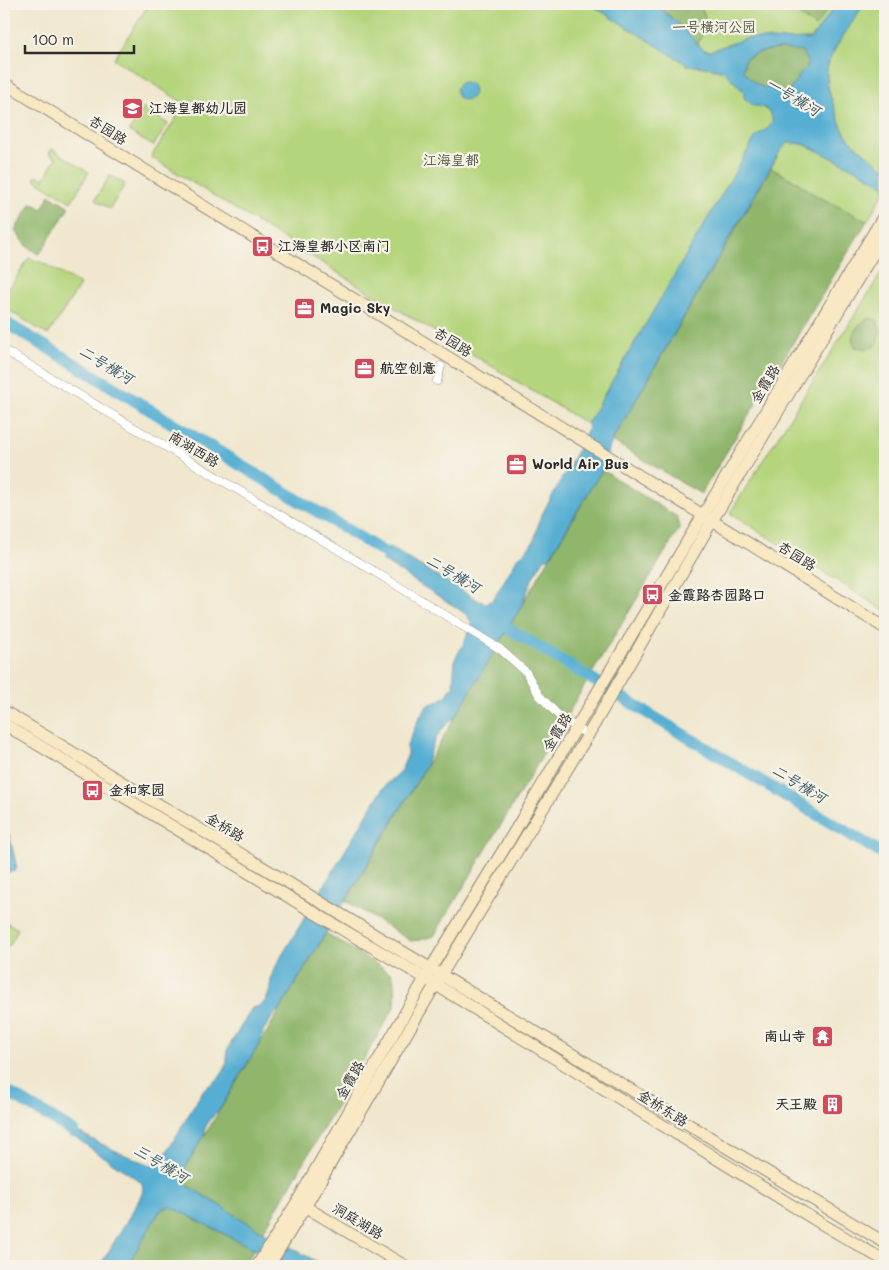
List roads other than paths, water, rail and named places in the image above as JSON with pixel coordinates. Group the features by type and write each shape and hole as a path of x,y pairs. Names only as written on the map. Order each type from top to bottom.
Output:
{"street":[{"name":"杏园路","path":"4,83 885,628"},
{"name":"金霞路","path":"301,1205 428,973 607,677 708,518 883,229 885,214"},
{"name":"南湖西路","path":"4,350 372,570 500,649 526,672 539,695 559,716 588,735"},
{"path":"437,381 442,366"},
{"name":"金霞路","path":"264,1265 588,735 708,518"},
{"name":"金桥路","path":"4,711 313,897 428,973"},
{"name":"金桥路","path":"4,724 333,924 428,973"},
{"name":"金桥东路","path":"428,973 884,1262"},
{"name":"金桥东路","path":"438,980 885,1243"},
{"name":"洞庭湖路","path":"301,1205 405,1266"}],"water":[{"name":"一号横河","path":"590,4 655,4 704,50 710,51 748,38 779,40 811,39 837,4 863,4 829,60 827,82 833,105 844,131 859,148 885,169 885,186 806,145 788,143 780,151 612,441 602,470 549,558 545,558 533,577 521,607 455,717 436,739 426,766 279,1011 276,1012 263,1031 260,1043 220,1109 206,1126 204,1136 182,1173 185,1184 263,1232 325,1266 287,1266 171,1207 160,1211 127,1266 100,1266 139,1200 143,1190 142,1183 54,1121 123,1154 148,1164 159,1165 204,1089 222,1074 227,1063 227,1050 252,1008 259,1006 267,999 273,972 281,957 383,788 400,772 407,757 407,746 419,718 428,705 439,701 447,695 453,686 455,659 464,643 471,622 467,615 457,608 383,561 382,551 389,547 479,601 486,603 493,600 518,557 534,541 540,518 576,453 589,426 587,424 755,138 772,123 772,117 769,112 762,107 754,106 744,98 744,92 724,71 688,65","holes":["781,49 802,52 808,61 807,67 790,90 782,94 755,83 743,71 745,59 758,53"]},
{"path":"465,82 471,85 474,91 471,97 465,100 459,97 456,91 459,85"},
{"path":"4,820 17,868 15,871 4,873"}],"waterway":[{"name":"二号横河","path":"4,322 395,559"},
{"name":"二号横河","path":"495,620 885,855"},
{"name":"三号横河","path":"4,1090 73,1131"}],"place":[{"name":"江海皇都幼儿园","path":"133,108"},
{"name":"江海皇都小区南门","path":"262,246"},
{"name":"Magic Sky","path":"304,308"},
{"name":"航空创意","path":"364,368"},
{"name":"World Air Bus","path":"516,464"},
{"name":"金霞路杏园路口","path":"652,595"},
{"name":"金和家园","path":"93,790"},
{"name":"南山寺","path":"822,1036"},
{"name":"天王殿","path":"833,1104"}],"park label":[{"name":"一号横河公园","path":"714,27"},
{"name":"江海皇都","path":"451,160"}]}
